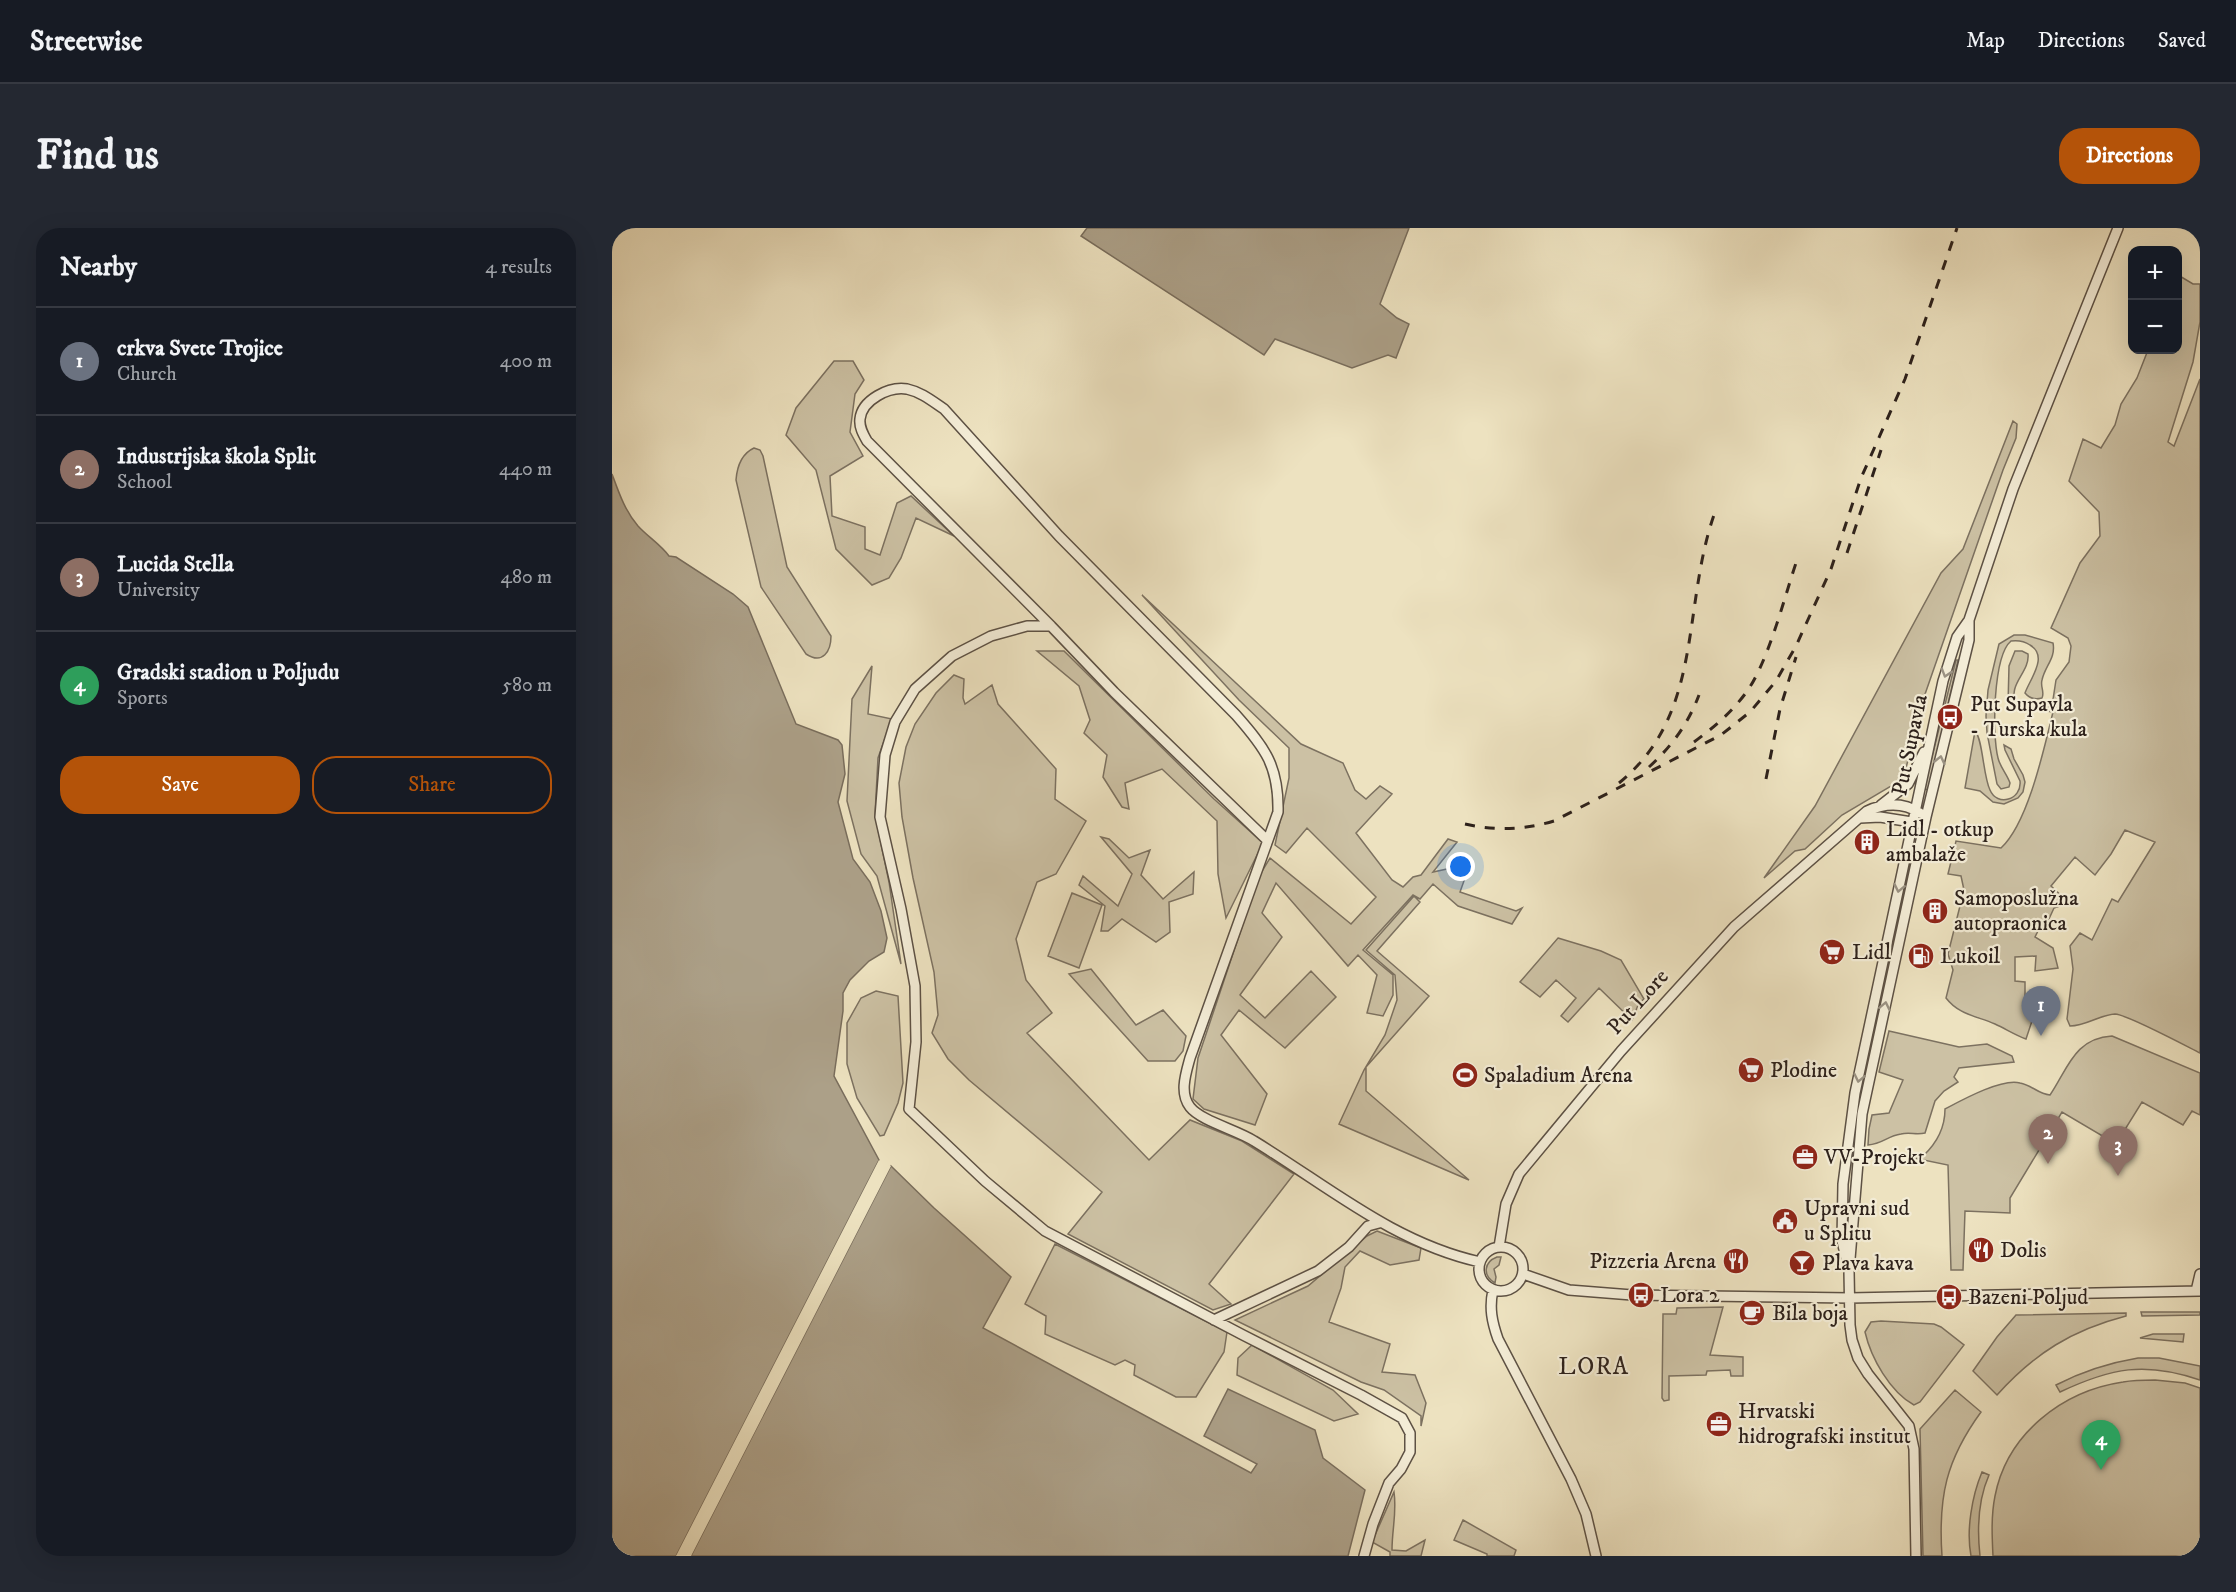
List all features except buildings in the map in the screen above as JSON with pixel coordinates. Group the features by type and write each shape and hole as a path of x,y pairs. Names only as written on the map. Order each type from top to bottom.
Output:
{"street":[{"name":"Put Supavla","path":"1849,1271 1842,1241 1844,1172 1856,1093 1943,681 1957,638 1969,620 2013,489 2118,228"},
{"path":"1267,840 1113,692 1051,626 867,441 860,429 859,418 866,405 878,395 892,389 906,389 924,395 944,410 1059,536 1236,715 1263,746 1278,793 1278,812 1190,1058 1184,1092 1189,1105 1199,1116 1231,1128 1253,1140 1379,1223 1458,1257 1480,1262"},
{"name":"Put Supavla","path":"1916,1556 1914,1449 1909,1426 1858,1359 1852,1340 1849,1271 1862,1114 1926,817 1969,640 1969,620"},
{"path":"1051,626 1027,626 991,636 952,656 915,688 895,722 885,755 880,817 901,909 915,986 916,1042 909,1109 985,1181 1045,1231 1402,1418 1410,1433 1410,1452 1401,1469 1389,1483 1373,1524 1364,1556"},
{"name":"Put Lore","path":"1499,1247 1506,1204 1519,1174 1596,1082 1669,997 1734,927 1867,811 1878,807 1908,784 1930,739"},
{"path":"1858,819 1880,817 1913,823 1922,821 1926,817 1916,810 1896,805 1878,807"},
{"path":"1214,1320 1318,1271 1349,1247 1368,1226 1379,1223"},
{"path":"1499,1247 1518,1255 1523,1267 1520,1281 1508,1291 1493,1290 1487,1287 1479,1275 1480,1262 1488,1252 1499,1247"},
{"path":"1523,1274 1569,1290 1632,1295 1850,1298 2198,1291 2200,1274"},
{"path":"1493,1290 1490,1304 1492,1324 1497,1339 1571,1479 1586,1514 1596,1556"}],"shaded area":[{"path":"1087,228 1409,228 1380,304 1397,318 1409,324 1396,358 1388,355 1352,368 1275,339 1264,355 1081,236"},
{"path":"2182,277 2193,284 2200,284 2200,322 2193,362 2168,442 2174,446 2200,379 2200,1053 2121,1015 2109,1015 2070,1026 2067,1019 2073,969 2070,946 2080,933 2092,940 2112,899 2118,902 2155,842 2125,830 2095,875 2075,857 2051,886 2066,900 2066,904 2054,908 2048,921 2044,919 2035,937 2053,948 2058,968 2035,971 2036,956 2015,957 2015,981 2025,982 2025,1000 2035,1000 2036,1009 2026,1039 1962,1012 1946,998 1953,970 1948,954 1964,890 1961,876 1948,874 1956,841 2001,848 2011,836 2034,784 2053,712 2008,705 2009,666 2015,651 2028,654 2026,667 2014,691 2017,704 2043,709 2052,706 2056,680 2069,662 2071,646 2068,638 2051,628 2080,563 2100,536 2099,512 2069,481 2083,439 2101,448 2115,425 2121,404 2137,378 2146,354 2182,354"},
{"path":"834,361 853,361 864,380 855,394 850,432 863,456 830,476 832,516 865,527 865,549 880,555 897,503 911,496 954,536 916,518 901,558 889,578 872,585 836,549 816,470 786,435 796,408"},
{"path":"2013,421 2017,424 2016,438 1923,700 1904,776 1842,815 1805,849 1795,851 1764,878 1815,806 1941,573 1963,549"},
{"path":"754,448 760,450 763,456 787,567 831,636 828,651 821,657 806,654 761,587 736,480 740,461"},
{"path":"612,474 626,508 642,530 669,556 676,557 733,594 748,607 796,724 838,740 842,745 845,774 838,802 853,859 870,882 881,911 887,938 884,952 869,961 850,980 843,993 843,1011 834,1076 879,1160 676,1556 612,1556"},
{"path":"1142,595 1301,744 1343,763 1355,790 1366,799 1380,786 1392,794 1356,833 1392,880 1403,887 1413,877 1421,875 1448,839 1457,842 1433,872 1470,864 1460,892 1516,911 1522,908 1512,924 1458,906 1433,884 1420,899 1413,895 1363,950 1393,975 1393,995 1383,1016 1367,1013 1377,975 1358,955 1348,966 1276,883 1262,913 1282,937 1240,995 1265,1018 1311,971 1336,997 1285,1048 1239,1010 1221,1035 1267,1094 1255,1125 1204,1109 1193,1099 1198,1058 1259,876 1270,858 1351,924 1376,897 1307,828 1286,853 1275,845 1289,778 1289,748 1239,700"},
{"path":"2014,635 2025,635 2053,643 2054,648 2042,680 2043,696 2037,699 2025,693 2038,661 2035,650 2021,641 2011,641 2005,649 1997,679 1995,732 1999,761 2010,783 2009,787 2001,789 1997,784 1987,733 1988,690 1999,644"},
{"path":"1037,651 1064,651 1214,799 1263,843 1226,918 1218,874 1217,821 1162,769 1125,783 1129,809 1122,807 1103,777 1107,755 1084,733 1090,720 1079,686"},
{"path":"1956,660 1958,660 1929,790 1924,789"},
{"path":"872,666 868,714 892,719 878,758 875,815 889,882 901,964 877,876 861,854 847,801 852,699"},
{"path":"954,675 964,679 965,704 992,685 998,704 1056,769 1055,799 1086,821 1056,874 1037,882 1016,939 1026,980 1052,1013 1027,1033 1149,1160 1190,1120 1242,1141 1294,1174 1209,1284 1231,1304 1213,1310 1068,1234 1102,1192 969,1080 948,1059 932,1033 938,1015 934,972 913,878 902,817 899,783 906,747 915,724 936,693"},
{"path":"1975,731 1980,742 1990,790 1993,795 2003,800 2013,797 2020,788 2020,781 2004,745 2011,749 2025,782 2023,792 2018,798 2004,804 1993,802 1980,791 1965,788"},
{"path":"1101,837 1109,839 1129,858 1150,850 1141,875 1163,899 1194,872 1193,894 1169,902 1170,932 1156,942 1122,919 1108,931 1101,931 1105,906 1079,885 1083,876 1118,906 1132,874"},
{"path":"1072,893 1102,905 1079,968 1048,956"},
{"path":"1414,896 1420,902 1377,951 1429,996 1366,1067 1366,1091 1469,1180 1339,1124 1364,1070 1385,1035 1397,1000 1395,975 1366,950"},
{"path":"1558,938 1601,951 1621,960 1644,999 1639,1003 1632,1020 1599,988 1568,1022 1561,1016 1576,998 1556,980 1540,997 1520,982"},
{"path":"1091,969 1136,1025 1163,1010 1186,1036 1183,1051 1175,1061 1148,1061 1069,974"},
{"path":"876,991 898,996 903,1083 898,1103 884,1135 880,1136 857,1098 847,1064 847,1023 861,998"},
{"path":"1889,1031 1959,1047 1987,1044 2012,1056 2014,1062 1959,1068 1954,1077 1958,1082 1944,1091 1935,1101 1925,1133 1904,1133 1868,1145 1872,1115 1889,1113 1903,1080 1879,1072"},
{"path":"2112,1036 2200,1073 2200,1115 2192,1111 2183,1125 2142,1102 2116,1144 2062,1112 2010,1198 2010,1213 1965,1211 1963,1270 1951,1270 1948,1165 1909,1157 1923,1156 1932,1146 1942,1129 1945,1109 1982,1091 2012,1082 2024,1084 2050,1095 2081,1048 2099,1038"},
{"path":"891,1166 1011,1277 983,1328 1251,1473 1257,1464 1204,1436 1228,1389 1315,1430 1323,1458 1365,1490 1348,1556 691,1556"},
{"path":"1377,1231 1421,1248 1419,1260 1390,1265 1360,1251 1345,1267 1341,1288 1329,1322 1390,1344 1382,1372 1415,1375 1426,1403 1421,1426 1421,1416 1384,1390 1361,1382 1235,1320 1308,1286 1367,1236"},
{"path":"1055,1244 1227,1332 1224,1352 1196,1397 1176,1397 1134,1375 1135,1365 1125,1360 1115,1365 1045,1334 1046,1316 1025,1304"},
{"path":"1501,1257 1499,1265 1494,1269 1495,1283 1486,1273 1486,1269 1489,1262"},
{"path":"1723,1307 1710,1355 1743,1357 1743,1376 1731,1376 1730,1370 1707,1371 1706,1375 1669,1376 1669,1400 1664,1401 1662,1398 1663,1314 1676,1314 1677,1308"},
{"path":"2141,1312 2200,1312 2200,1315 2142,1316"},
{"path":"2126,1313 2126,1316 2071,1336 2040,1355 1997,1395 1973,1371 2016,1315"},
{"path":"1871,1322 1934,1324 1964,1345 1920,1402 1914,1405 1897,1392 1872,1353 1865,1332"},
{"path":"2153,1334 2184,1334 2183,1342 2140,1338"},
{"path":"1252,1345 1333,1390 1358,1414 1334,1421 1237,1375 1238,1358"},
{"path":"2138,1358 2159,1358 2200,1366 2200,1380 2162,1370 2145,1369 2096,1377 2060,1392 2056,1385 2096,1368"},
{"path":"2155,1380 2185,1383 2200,1388 2200,1556 1993,1556 1992,1518 1995,1496 2001,1474 2011,1453 2025,1435 2041,1419 2079,1395 2123,1382"},
{"path":"1955,1390 1981,1412 1960,1446 1947,1480 1941,1515 1942,1556 1923,1556 1920,1429"},
{"path":"1982,1472 1989,1475 1979,1515 1980,1556 1971,1556 1969,1535 1971,1513"},
{"path":"1394,1492 1392,1550 1406,1551 1425,1540 1421,1556 1390,1556 1390,1552 1372,1542"},
{"path":"1463,1520 1516,1550 1514,1556 1487,1556 1454,1540"}],"pier":[{"path":"879,1160 881,1162 718,1480 679,1556 676,1556"},
{"path":"888,1165 891,1166 691,1556 688,1556"}],"railway":[{"path":"1465,824 1487,828 1509,828 1554,821 1721,735 1750,712 1776,681 1796,646 1831,569 1861,478 1905,379 1957,228"},
{"path":"1847,553 1881,450"},
{"path":"1619,783 1646,755 1666,724 1678,692 1705,548 1715,512"},
{"path":"1694,742 1727,714 1753,681 1768,648 1797,560"},
{"path":"1766,779 1780,709 1796,657"},
{"path":"1649,767 1679,734 1699,695"}],"place":[{"name":"Put Supavla - Turska kula","path":"1950,717"},
{"name":"Lidl - otkup ambalaže","path":"1867,842"},
{"name":"Samoposlužna autopraonica","path":"1935,911"},
{"name":"Lidl","path":"1832,952"},
{"name":"Lukoil","path":"1921,956"},
{"name":"crkva Svete Trojice","path":"2041,1036"},
{"name":"Plodine","path":"1751,1070"},
{"name":"Spaladium Arena","path":"1465,1075"},
{"name":"VV-Projekt","path":"1805,1157"},
{"name":"Industrijska škola Split","path":"2048,1164"},
{"name":"Lucida Stella","path":"2118,1176"},
{"name":"Upravni sud u Splitu","path":"1785,1221"},
{"name":"Dolis","path":"1981,1250"},
{"name":"Pizzeria Arena","path":"1736,1261"},
{"name":"Plava kava","path":"1802,1263"},
{"name":"Lora 2","path":"1641,1295"},
{"name":"Bazeni Poljud","path":"1949,1297"},
{"name":"Bila boja","path":"1752,1313"},
{"name":"Hrvatski hidrografski institut","path":"1719,1424"},
{"name":"Gradski stadion u Poljudu","path":"2101,1470"}],"district":[{"name":"LORA","path":"1594,1367"}]}
